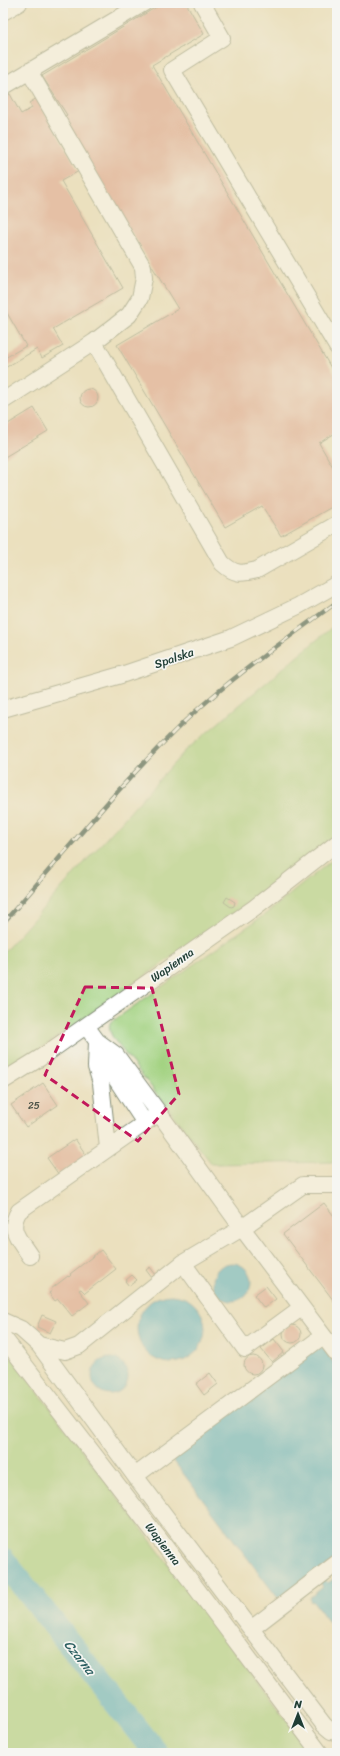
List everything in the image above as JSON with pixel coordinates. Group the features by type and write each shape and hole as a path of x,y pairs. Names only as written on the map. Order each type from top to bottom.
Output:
{"street":[{"path":"3,12 18,3"},
{"path":"3,86 144,3"},
{"path":"202,3 222,38 172,70 337,347"},
{"path":"3,402 94,342 128,315 140,298 144,278 143,267 29,71"},
{"path":"94,342 222,563 231,571 244,574 257,570 337,524"},
{"name":"Spalska","path":"3,709 121,676 232,638 298,606 337,584"},
{"name":"Wapienna","path":"3,1081 40,1058 254,908 337,843"},
{"path":"86,1026 97,1041 105,1062 145,1123"},
{"path":"97,1041 116,1055 301,1308 337,1354"},
{"path":"97,1041 96,1067 101,1083 108,1148"},
{"path":"30,1256 14,1231 13,1224 19,1211 159,1113"},
{"path":"39,1345 65,1351 79,1346 183,1263 242,1228 302,1185 337,1185"},
{"path":"183,1263 245,1349 301,1308"},
{"path":"3,1321 21,1329 39,1345 135,1476 324,1725 331,1731 337,1732"},
{"path":"135,1476 323,1336"},
{"name":"Wapienna","path":"3,1337 157,1536 319,1753"},
{"path":"251,1629 337,1563"},
{"path":"319,1753 337,1736"}],"highlighted area":[{"path":"85,987 152,988 179,1094 138,1141 45,1075"}],"green space":[{"path":"337,623 337,833 264,892 74,1026 3,1073 3,953 185,751"},
{"path":"337,856 337,1162 212,1164 115,1041 109,1027 110,1023 267,913"},
{"path":"3,1346 312,1753 3,1753"}],"water":[{"path":"228,1263 236,1263 246,1268 250,1275 250,1289 246,1296 236,1301 228,1301 218,1296 216,1293 213,1286 213,1278 218,1268 221,1266"},
{"path":"171,1295 184,1298 195,1305 202,1316 205,1329 202,1342 195,1353 184,1360 171,1363 158,1360 147,1353 140,1342 137,1329 140,1316 147,1305 158,1298"},
{"path":"317,1347 322,1347 337,1367 337,1558 284,1598 277,1597 173,1460 174,1454"},
{"path":"110,1358 123,1363 128,1376 123,1389 110,1394 97,1389 92,1376 97,1363"},
{"path":"337,1576 337,1633 313,1601 311,1602 309,1598 323,1587 320,1582 324,1579 328,1583"}],"building":[{"path":"163,3 186,3 204,34 152,65 337,378 337,432 319,443 337,474 337,504 281,536 262,506 225,527 117,345 178,309 62,118 67,115 42,76"},
{"path":"10,94 21,114 32,108 29,103 37,98 79,171 61,181 123,288 53,329 63,346 42,358 37,349 3,369 3,359 26,346 3,306 3,98"},
{"path":"85,389 93,389 98,394 96,405 93,407 85,407 80,402 80,394"},
{"path":"34,408 48,431 3,458 3,427"},
{"path":"227,897 235,902 234,906 231,907 224,902"},
{"path":"43,1083 58,1105 26,1127 11,1105"},
{"path":"75,1139 87,1156 59,1175 47,1158"},
{"path":"324,1203 337,1220 337,1305 283,1234"},
{"path":"101,1250 116,1269 85,1293 81,1289 79,1290 89,1303 72,1316 58,1299 55,1301 49,1293 52,1291 51,1289 68,1276 69,1277 71,1275 70,1274"},
{"path":"150,1267 156,1275 152,1278 146,1270"},
{"path":"132,1275 137,1280 129,1286 125,1281"},
{"path":"266,1286 276,1299 264,1308 254,1295"},
{"path":"42,1315 56,1321 50,1333 37,1327"},
{"path":"288,1325 296,1325 301,1330 299,1341 296,1343 288,1343 283,1338 283,1330"},
{"path":"274,1339 284,1352 272,1362 261,1349"},
{"path":"249,1356 257,1356 262,1361 260,1372 257,1374 249,1374 244,1369 244,1361"},
{"path":"210,1373 218,1384 204,1395 196,1384"}],"waterway":[{"name":"Czarna","path":"3,1560 156,1753"}],"railway":[{"path":"3,923 115,795 185,721 240,674 337,602"}]}
